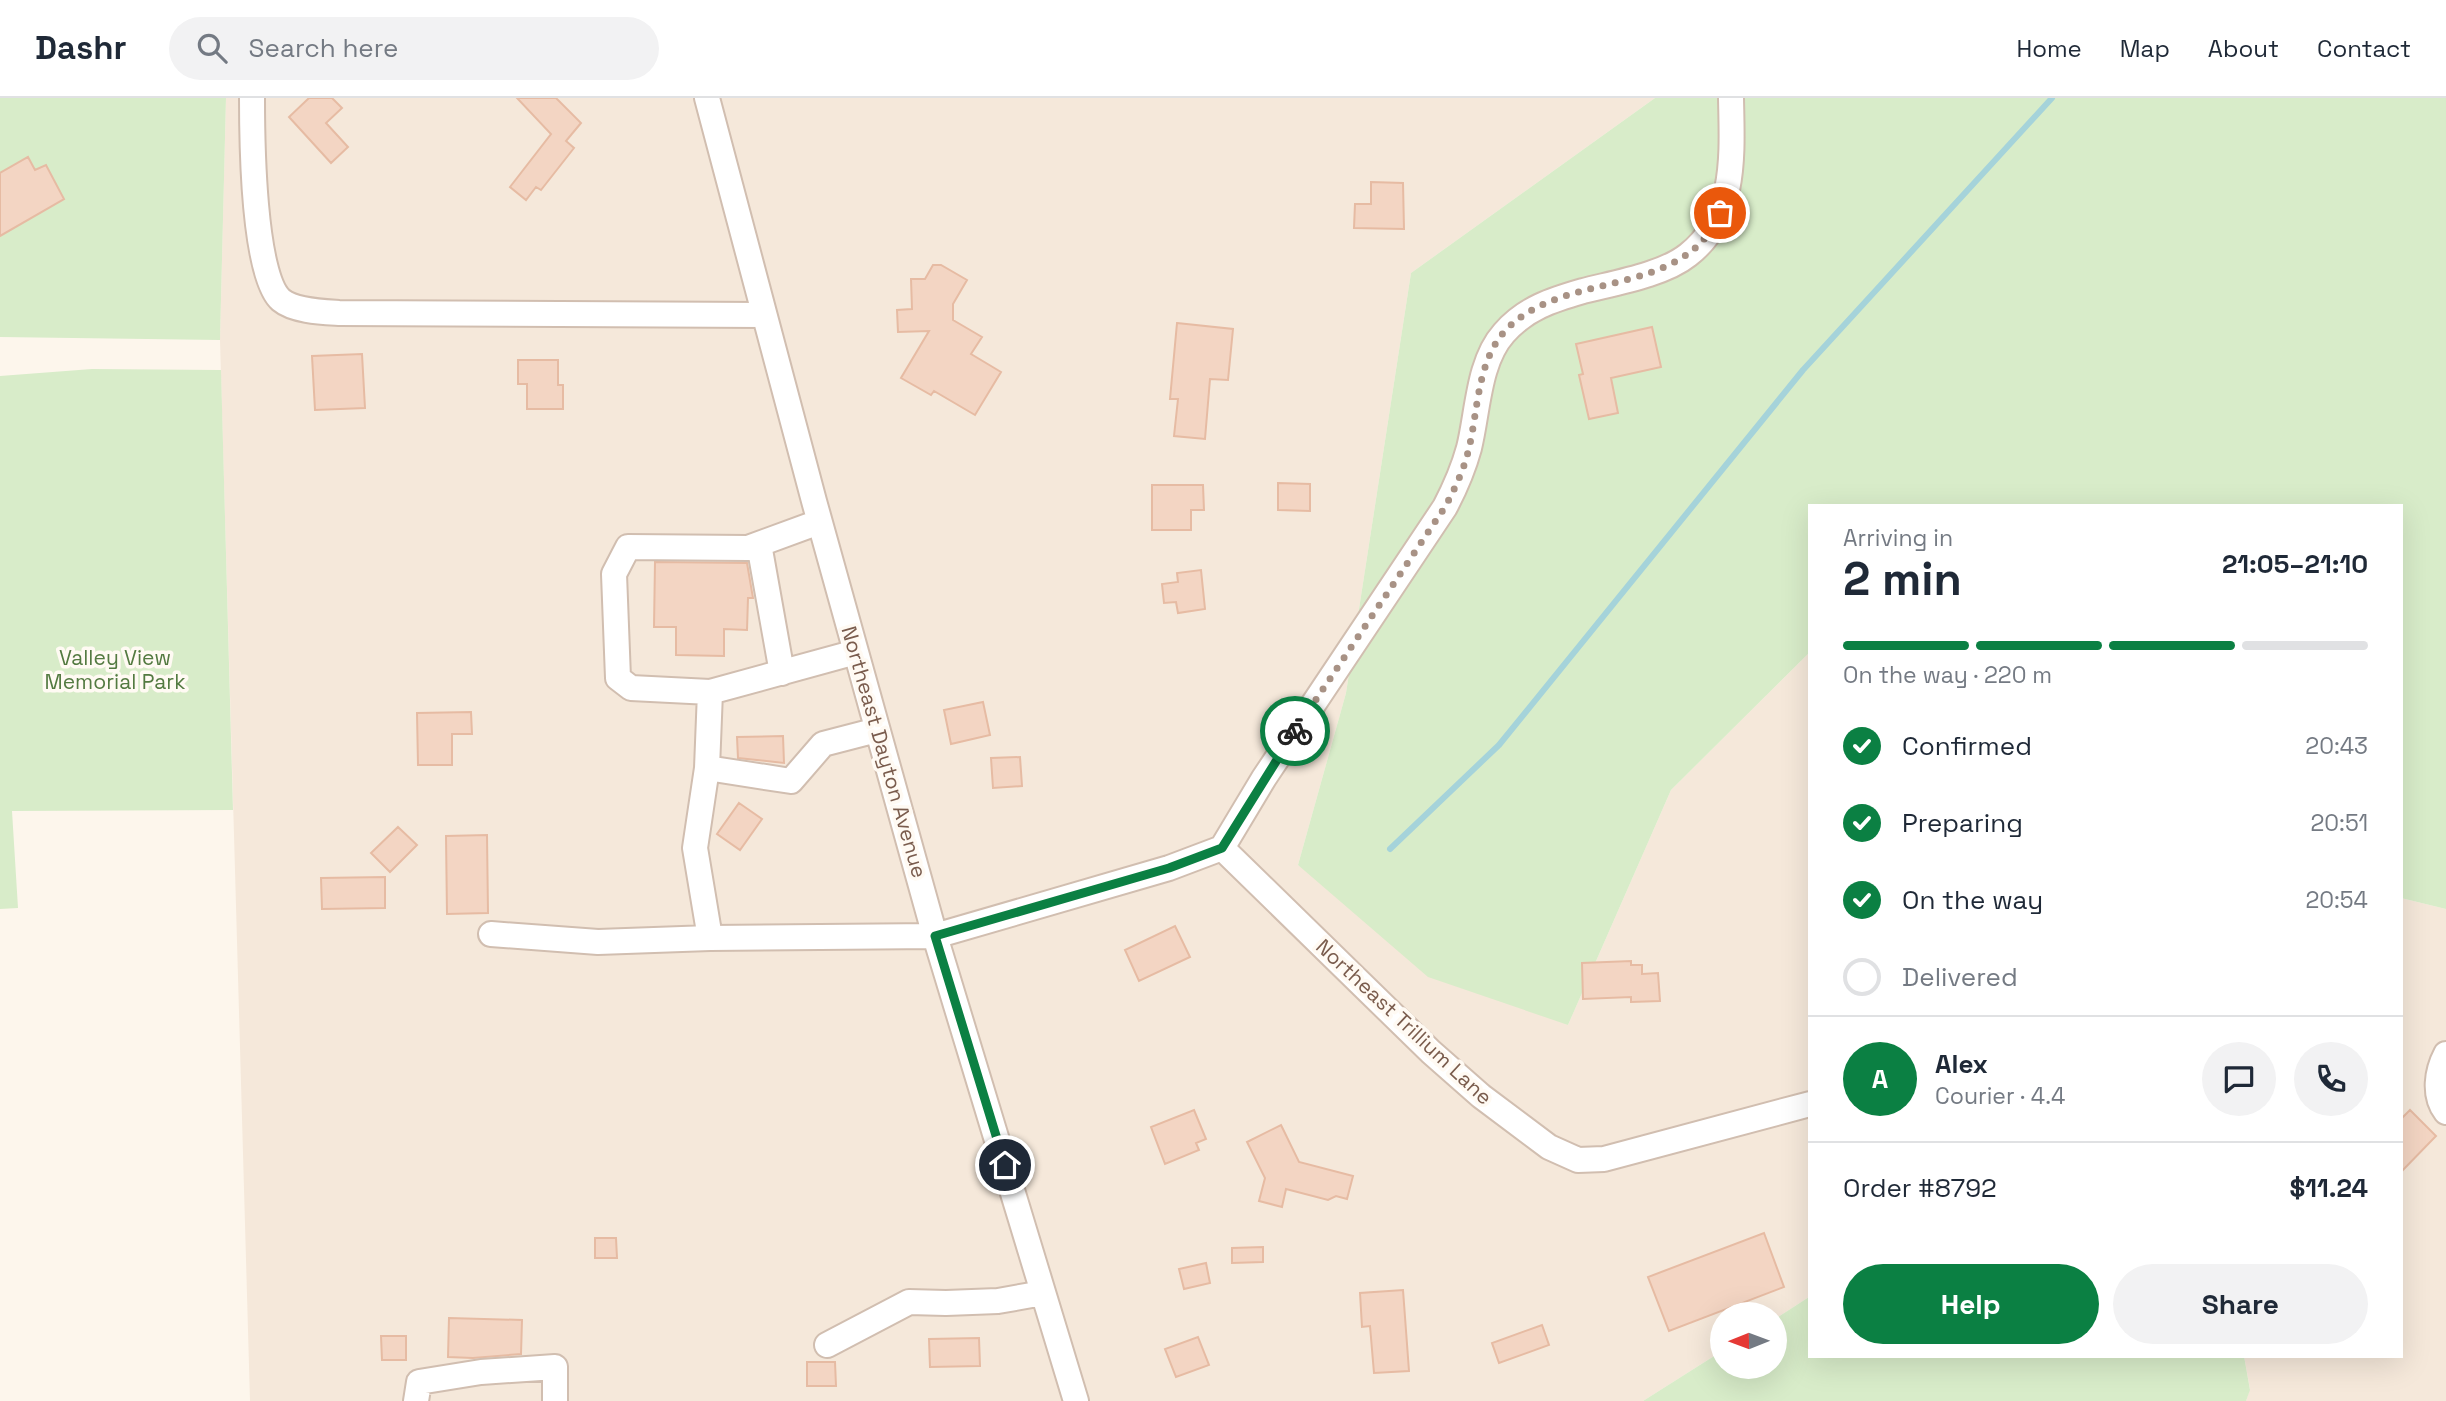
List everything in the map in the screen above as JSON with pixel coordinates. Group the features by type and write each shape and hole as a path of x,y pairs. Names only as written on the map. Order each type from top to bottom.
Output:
{"street":[{"path":"251,98 257,223 268,279 281,300 306,310 339,313 764,315"},
{"name":"Northeast Dayton Avenue","path":"707,98 820,522 935,936 1076,1401"},
{"path":"491,934 598,942 935,936 1169,868 1222,848 1264,778 1445,507 1460,477 1469,449 1484,371 1502,335 1522,315 1546,302 1656,271 1687,256 1713,229 1727,197 1732,160 1731,98"},
{"path":"820,522 748,548 628,547 614,574 618,678 631,688 710,692 856,652"},
{"path":"759,544 782,673"},
{"path":"710,692 707,768 695,848 710,938"},
{"path":"707,768 791,781 823,744 877,730"},
{"name":"Northeast Trillium Lane","path":"1222,848 1431,1052 1481,1096 1549,1147 1577,1160 1604,1160 1808,1105"},
{"path":"2446,1054 2438,1073 2438,1094 2441,1106 2446,1112"},
{"path":"827,1345 909,1302 998,1301 1043,1293"},
{"path":"416,1401 419,1382 481,1371 555,1367 555,1401"}],"shaded area":[{"path":"226,98 1655,98 1411,273 1346,693 1298,865 1568,1025 1671,790 1808,654 1808,1298 1787,1311 1787,1302 1710,1302 1710,1359 1643,1401 250,1401 220,340"},
{"path":"2403,898 2446,909 2446,1401 2246,1401 2250,1389 2244,1358 2403,1358"}],"green space":[{"path":"0,98 226,98 220,340 0,337"},
{"path":"1655,98 2446,98 2446,909 2403,898 2403,504 1808,504 1808,654 1671,790 1568,1025 1428,977 1298,865 1346,693 1411,273"},
{"name":"Valley View Memorial Park","path":"92,369 221,370 233,810 12,811 18,908 0,909 0,376"},
{"path":"1808,1298 1808,1358 2244,1358 2250,1390 2246,1401 1643,1401 1710,1359 1710,1379 1787,1379 1787,1311"}],"building":[{"path":"309,98 332,98 342,108 326,123 348,147 331,163 289,117"},
{"path":"517,98 556,98 581,123 566,141 574,148 541,190 536,187 526,200 510,187 551,134"},
{"path":"28,157 35,170 46,165 64,199 0,236 0,173"},
{"path":"1371,182 1403,183 1404,229 1354,228 1355,204 1371,204"},
{"path":"933,265 941,265 967,280 953,304 953,320 982,337 971,354 1001,372 975,415 934,391 931,395 901,378 929,331 898,332 897,310 912,309 911,279 925,279"},
{"path":"1177,323 1233,329 1228,380 1210,379 1205,439 1174,436 1178,399 1170,399"},
{"path":"1652,327 1661,367 1611,378 1618,413 1589,419 1579,375 1583,374 1576,344"},
{"path":"362,354 365,408 315,410 312,356"},
{"path":"518,360 558,360 558,385 563,385 563,409 527,409 527,384 518,384"},
{"path":"1278,483 1310,484 1310,511 1278,510"},
{"path":"1152,485 1203,485 1204,510 1191,510 1191,530 1152,530"},
{"path":"655,562 747,563 753,598 748,598 747,630 724,629 724,656 676,655 676,627 654,627"},
{"path":"1201,570 1205,609 1178,613 1176,602 1164,603 1162,584 1178,582 1177,573"},
{"path":"983,702 990,735 951,744 944,710"},
{"path":"471,712 472,734 452,734 452,765 418,765 417,713"},
{"path":"783,736 784,763 738,758 737,737"},
{"path":"1020,757 1022,786 993,788 991,758"},
{"path":"739,803 762,819 740,850 717,834"},
{"path":"398,827 417,845 390,872 371,853"},
{"path":"487,835 488,913 447,914 446,836"},
{"path":"385,877 385,908 322,909 321,878"},
{"path":"1175,926 1190,957 1139,981 1125,950"},
{"path":"1631,961 1631,965 1642,965 1642,974 1658,973 1660,1001 1631,1002 1631,997 1583,999 1582,963"},
{"path":"1194,1110 1206,1139 1196,1143 1199,1150 1165,1164 1151,1127"},
{"path":"2410,1110 2436,1136 2403,1170 2403,1117"},
{"path":"1281,1125 1299,1162 1353,1176 1347,1199 1336,1196 1328,1200 1286,1189 1282,1207 1259,1201 1265,1178 1247,1142"},
{"path":"1764,1233 1784,1287 1745,1302 1710,1302 1710,1315 1669,1331 1648,1277"},
{"path":"595,1238 616,1238 617,1258 595,1258"},
{"path":"1263,1247 1263,1262 1232,1263 1232,1248"},
{"path":"1206,1263 1210,1283 1184,1289 1179,1269"},
{"path":"1403,1290 1409,1371 1374,1373 1370,1326 1362,1327 1360,1293"},
{"path":"449,1318 522,1320 521,1354 448,1357"},
{"path":"1542,1325 1549,1345 1499,1363 1492,1343"},
{"path":"381,1336 406,1336 406,1360 382,1360"},
{"path":"1198,1337 1209,1365 1176,1377 1165,1349"},
{"path":"979,1338 980,1366 930,1367 929,1339"},
{"path":"807,1362 835,1362 836,1386 807,1386"}],"waterway":[{"path":"1390,849 1499,745 1803,370 2052,98"}],"way so far":[{"path":"1295,731 1445,507 1460,477 1469,449 1484,371 1502,335 1522,315 1546,302 1656,271 1687,256 1713,229 1720,213"}],"route":[{"path":"1005,1165 935,936 1169,868 1222,848 1295,731"}]}
